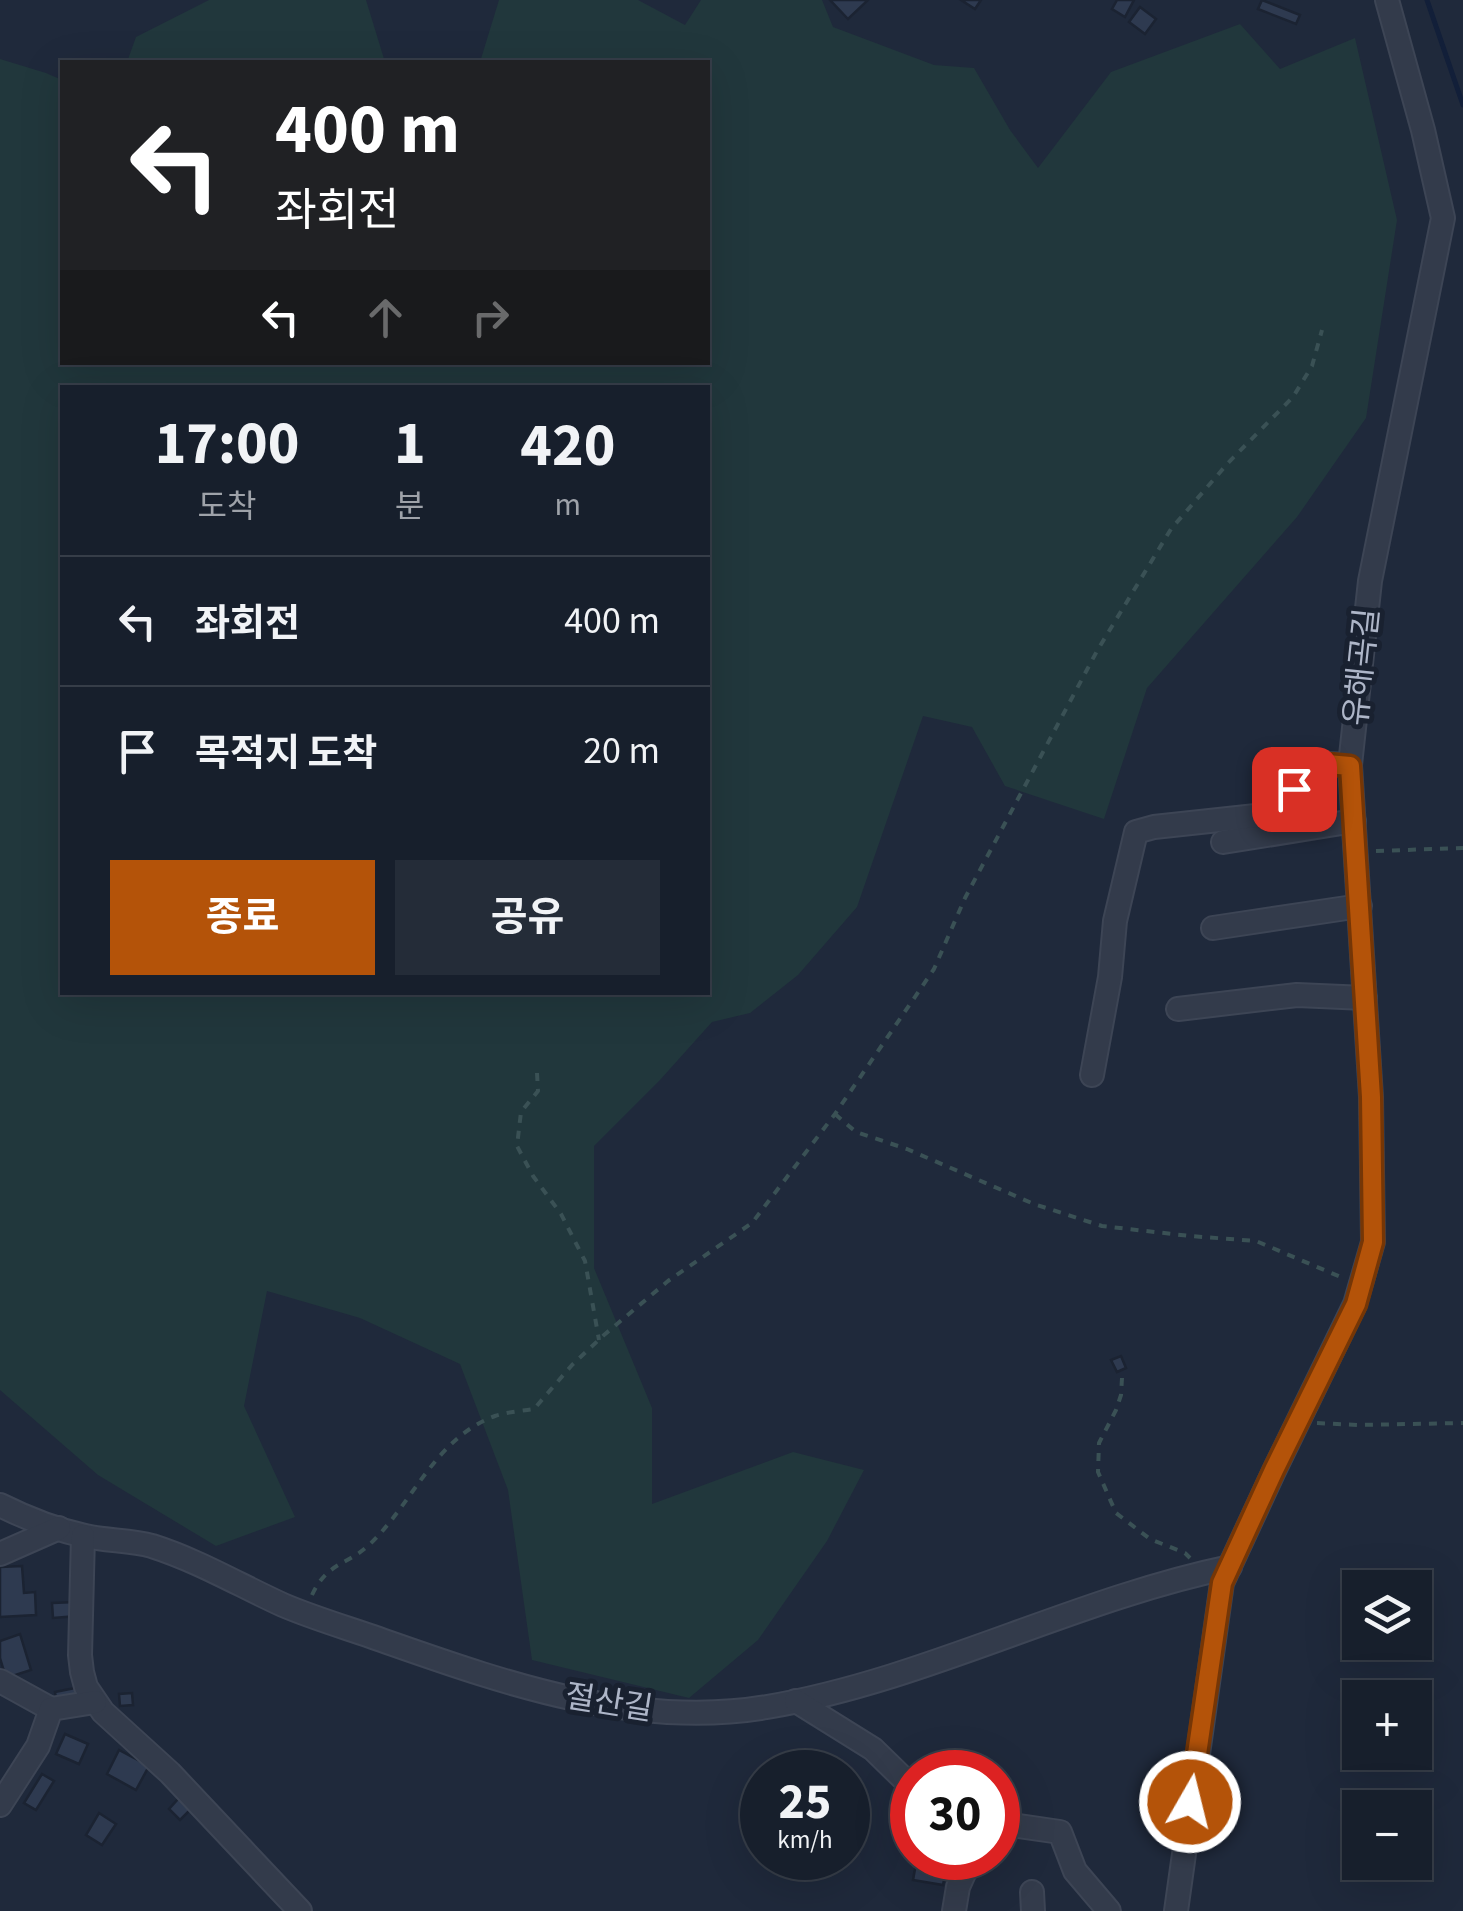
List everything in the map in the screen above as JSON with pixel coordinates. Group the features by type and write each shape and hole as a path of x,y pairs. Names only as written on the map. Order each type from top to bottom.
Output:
{"street":[{"name":"유해곡길","path":"1176,1911 1222,1583 1356,1304 1373,1242 1371,1097 1350,766 1370,582 1443,218 1424,130 1386,0"},
{"path":"1092,1075 1110,976 1115,921 1136,832 1154,826 1265,815 1327,764 1350,766"},
{"path":"1223,842 1354,820"},
{"path":"1213,928 1360,906"},
{"path":"1178,1009 1297,995 1365,998"},
{"name":"절산길","path":"0,1505 82,1536 149,1545 210,1568 285,1606 450,1664 582,1701 638,1710 764,1708 859,1686 1174,1579 1230,1567"},
{"path":"0,1554 59,1528"},
{"path":"82,1536 82,1672 86,1687 95,1702 170,1773 300,1911"},
{"path":"0,1681 52,1708 95,1702"},
{"path":"796,1700 873,1749 890,1766"},
{"path":"0,1804 38,1746 52,1708"},
{"path":"1020,1826 1060,1832 1076,1871 1109,1911"},
{"path":"954,1911 961,1880"}],"path":[{"path":"304,1612 321,1576 369,1545 441,1453 496,1416 534,1410 572,1364 599,1340 668,1281 752,1223 835,1114 934,970 965,898 1097,651 1171,529 1293,397 1312,366 1322,330"},
{"path":"1356,852 1463,848"},
{"path":"537,1073 538,1090 521,1112 517,1146 561,1214 586,1262 599,1340"},
{"path":"835,1114 856,1132 907,1149 1034,1204 1102,1226 1256,1241 1361,1285"},
{"path":"1122,1378 1122,1394 1098,1443 1098,1472 1116,1513 1150,1539 1185,1553 1203,1572"},
{"path":"1297,1422 1463,1422"}],"green space":[{"path":"209,0 366,0 384,60 128,60 136,37"},
{"path":"499,0 638,0 685,25 701,0 822,0 833,27 934,65 974,68 1010,130 1038,168 1111,72 1240,24 1280,69 1355,38 1397,220 1366,418 1297,517 1147,688 1104,819 1005,786 972,727 923,716 857,907 798,975 750,1013 712,1022 594,1146 594,1268 652,1408 652,1504 793,1452 864,1470 827,1541 758,1640 689,1698 532,1660 508,1490 460,1364 360,1318 267,1291 244,1406 295,1517 216,1546 98,1475 0,1390 0,59 60,79 60,365 710,365 710,60 481,60"}],"building":[{"path":"830,0 868,0 848,19"},
{"path":"961,0 981,0 975,9"},
{"path":"1117,0 1134,0 1125,17 1112,9"},
{"path":"1262,0 1300,15 1296,24 1258,9"},
{"path":"1140,7 1156,19 1145,34 1129,22"},
{"path":"1121,1356 1126,1368 1117,1372 1111,1360"},
{"path":"22,1566 24,1593 35,1592 36,1615 0,1617 0,1567"},
{"path":"76,1602 77,1616 53,1618 52,1603"},
{"path":"20,1634 31,1670 6,1678 0,1641"},
{"path":"75,1688 77,1699 57,1704 55,1692"},
{"path":"132,1693 133,1705 120,1706 119,1694"},
{"path":"65,1734 88,1744 79,1764 56,1754"},
{"path":"119,1750 149,1766 136,1790 107,1774"},
{"path":"42,1774 54,1781 36,1810 24,1803"},
{"path":"179,1798 191,1809 180,1820 169,1809"},
{"path":"99,1813 116,1824 102,1845 86,1835"},
{"path":"913,1880 944,1880 943,1885"}],"waterway":[{"path":"1427,0 1463,105"}],"route":[{"path":"1190,1802 1222,1583 1356,1304 1373,1242 1371,1097 1350,766 1327,764 1294,789"}]}
